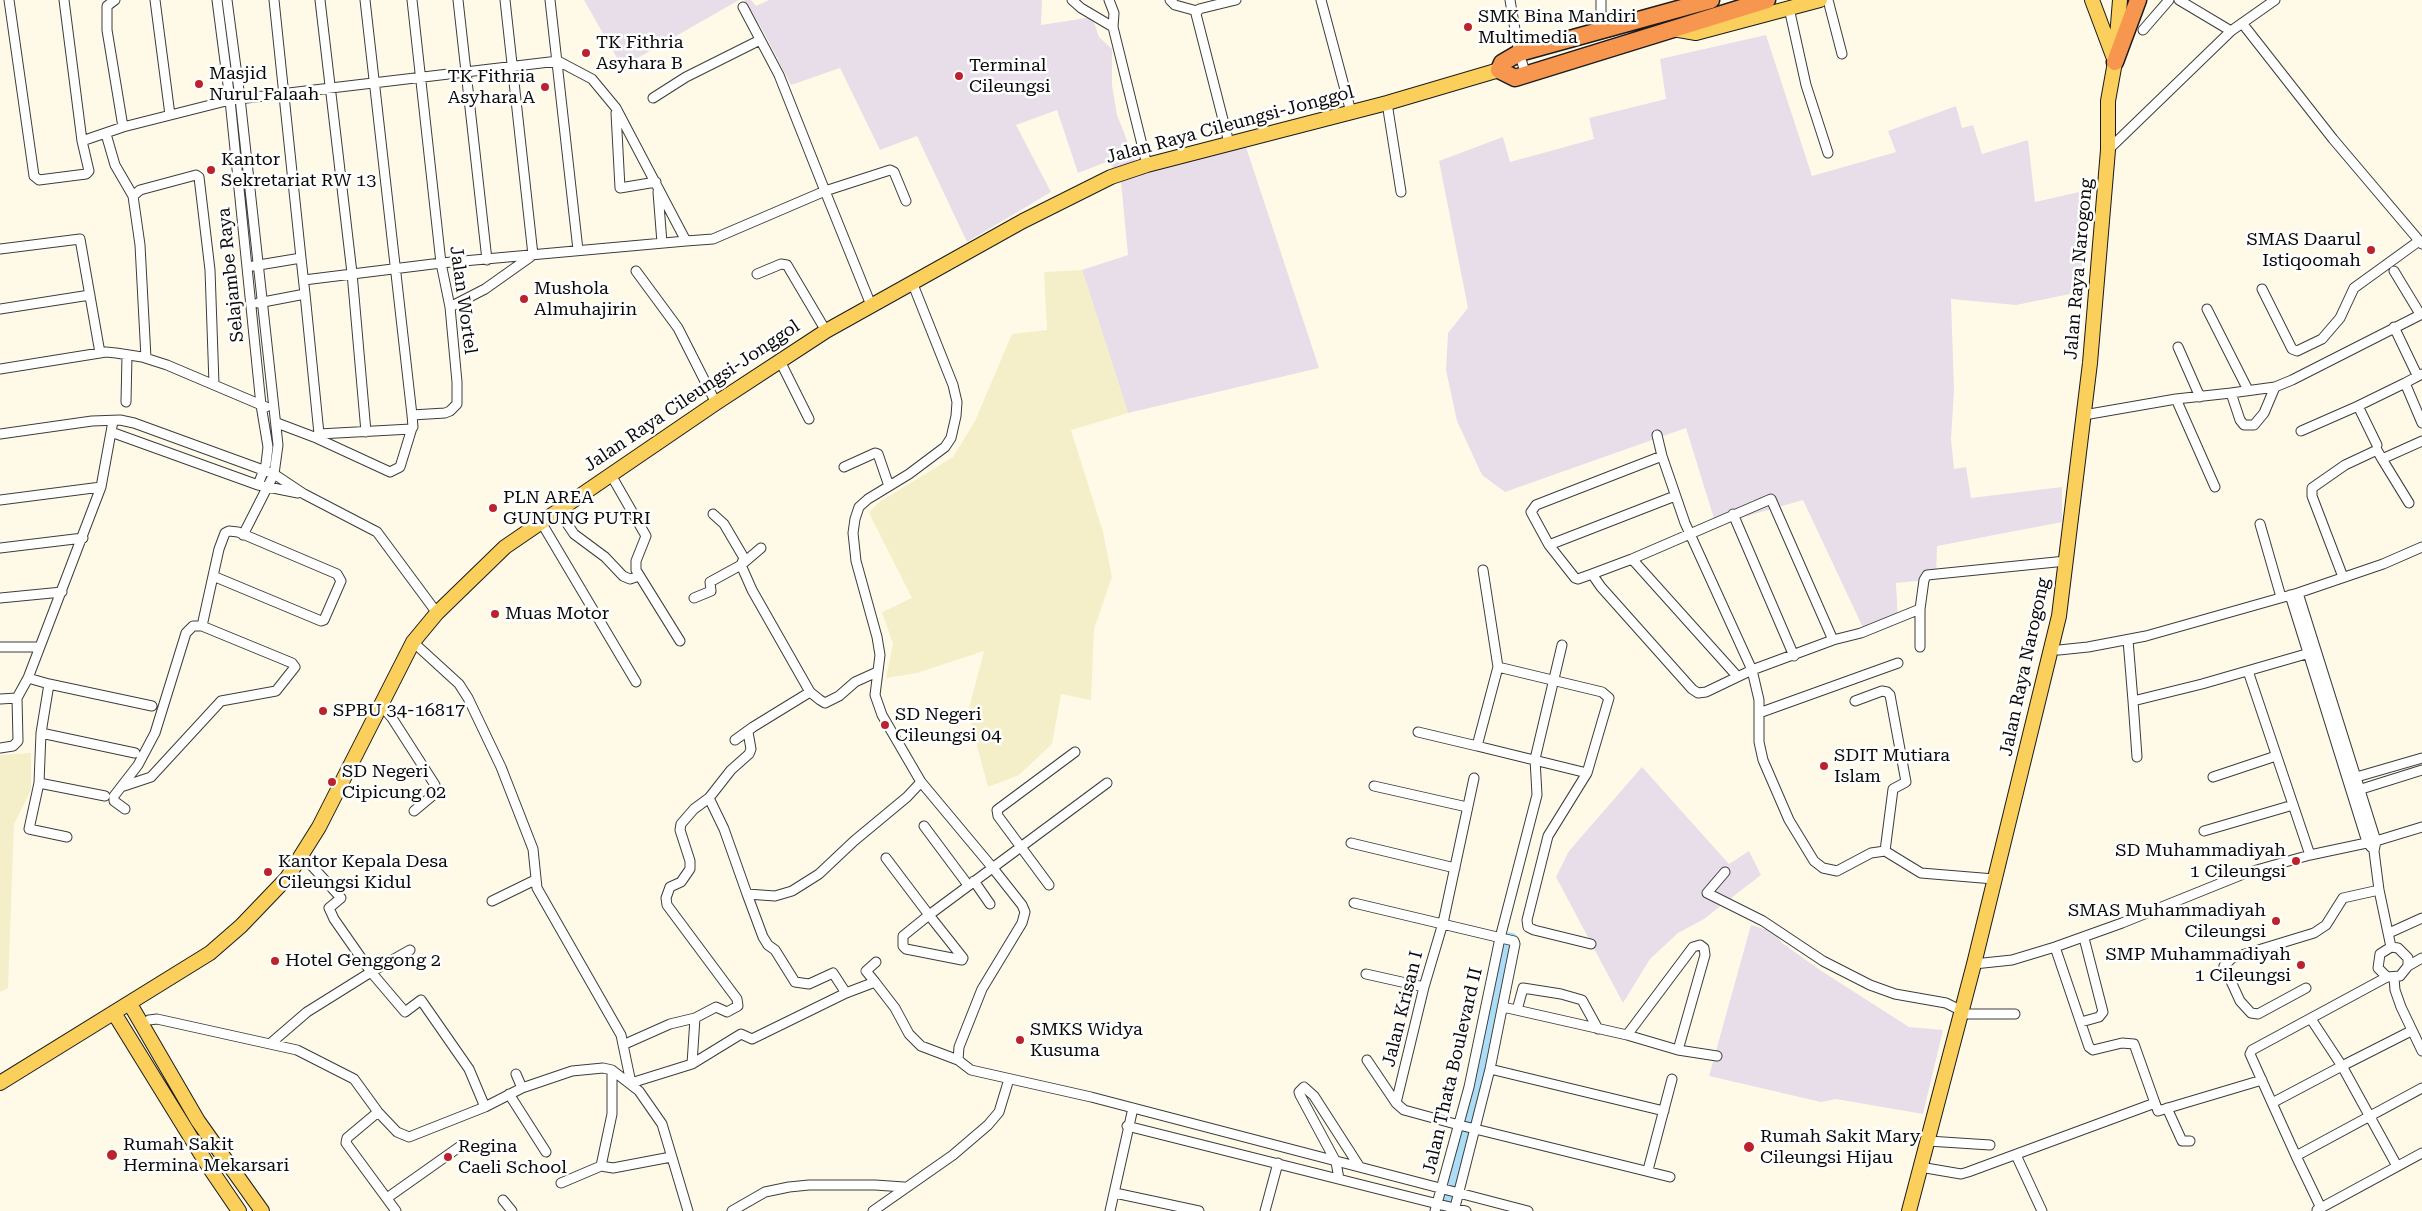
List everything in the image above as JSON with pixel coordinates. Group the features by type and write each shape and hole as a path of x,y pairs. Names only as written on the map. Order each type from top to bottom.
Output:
{"highway":[{"path":"1499,70 1514,78 1670,29 1701,5 1767,0"},
{"path":"2115,62 2138,0"},
{"name":"Jalan Raya Cileungsi-Jonggol","path":"1499,70 1502,63 1519,53 1701,5"}],"main road":[{"path":"1670,29 1696,33 1820,0"},
{"path":"2092,0 2115,62"},
{"name":"Jalan Raya Narogong","path":"1911,1204 1974,964 2029,743 2058,616 2084,415 2108,150 2108,101 2115,62 2120,0"},
{"name":"Jalan Raya Cileungsi-Jonggol","path":"0,1083 210,953 235,931 287,878 302,855 319,827 413,642 437,613 505,547 716,402 826,330 1082,189 1147,165 1351,112 1499,70"},
{"path":"130,1004 198,1121 262,1211"},
{"path":"114,1013 209,1168 239,1211"}],"street":[{"path":"9,0 36,178 41,180 87,173 94,138 64,0"},
{"path":"115,0 107,6 107,30 122,128"},
{"path":"155,0 170,115"},
{"name":"Selajambe Raya","path":"217,0 230,100 261,405 268,447 264,470 258,485"},
{"path":"226,0 240,98 278,445 274,474 243,535"},
{"path":"274,0 302,258 317,436"},
{"path":"320,0 352,273 366,432"},
{"path":"276,423 317,436 390,472 400,467 412,428 396,268 365,0"},
{"name":"Jalan Wortel","path":"412,0 441,263 450,308 457,382 457,404 450,411 412,415"},
{"path":"458,0 487,260"},
{"path":"505,0 532,255"},
{"path":"550,0 558,61 572,212 578,250"},
{"path":"1072,0 1113,27"},
{"path":"1109,0 1114,12 1113,27 1147,165"},
{"path":"1170,0 1175,5 1197,11 1236,0"},
{"path":"1322,0 1351,112"},
{"path":"1510,0 1519,53 1526,75"},
{"path":"1601,0 1601,32"},
{"path":"1828,0 1842,54"},
{"path":"2144,30 2169,0"},
{"path":"2179,0 2231,31"},
{"path":"2108,150 2231,31 2275,0"},
{"path":"743,7 782,84 870,305"},
{"path":"1789,8 1806,85 1828,153"},
{"path":"1197,11 1196,14 1229,143"},
{"path":"2242,23 2333,139 2420,243 2352,291 2340,318 2322,339 2297,351 2292,349 2262,289"},
{"path":"653,98 686,77 760,40"},
{"path":"94,138 122,128 240,98 284,95 558,61 592,79 616,108 686,241"},
{"path":"1387,102 1402,192"},
{"path":"616,108 620,188 657,184"},
{"path":"94,138 115,165 134,196 144,294 146,358"},
{"path":"304,280 441,263 713,239 825,191 890,170 894,172 906,202"},
{"path":"134,196 140,190 195,176 199,177 211,278 214,384"},
{"path":"657,184 662,243"},
{"path":"0,249 80,239 103,352"},
{"path":"450,308 485,289 532,255"},
{"path":"246,267 302,258"},
{"path":"757,274 781,264 787,265 826,330"},
{"path":"636,271 678,328 716,402"},
{"path":"2084,415 2176,399 2200,398 2275,387 2421,314 2394,271"},
{"path":"912,282 953,385 957,402 956,416 951,438 945,447 909,474 877,492 859,507 853,533 858,570 877,636 880,657 874,685 877,704 921,782 1022,905 1024,918 982,989 958,1047 958,1060"},
{"path":"250,305 305,294"},
{"path":"0,309 90,295"},
{"path":"2207,309 2248,390"},
{"path":"2301,431 2358,406 2420,375 2394,327"},
{"path":"2178,347 2200,398"},
{"path":"0,369 103,352 116,353 146,358 214,384 274,410"},
{"path":"126,402 127,355"},
{"path":"780,361 809,419"},
{"path":"2405,383 2422,423"},
{"path":"2231,393 2240,420 2244,425 2254,425 2264,413 2275,387"},
{"path":"2176,399 2215,487"},
{"path":"2358,406 2377,445"},
{"path":"0,434 92,421 120,421 274,474 304,494 377,532 437,613"},
{"path":"67,838 29,828 39,783 41,733 39,647 83,538 101,487 120,421"},
{"path":"317,436 412,428"},
{"path":"117,433 258,485 304,494"},
{"path":"1657,435 1675,496 1690,534 1752,670 1759,700 1759,742 1763,760 1789,820 1814,861 1823,868 1836,871 1871,853 1885,852 1921,873 1994,879"},
{"path":"2382,459 2422,441"},
{"path":"2343,577 2312,496 2312,488 2345,465 2377,450 2409,503"},
{"path":"844,467 875,453 878,454 889,486"},
{"path":"1662,456 1536,505 1531,512 1549,545 1575,578 1578,579 1632,559 1771,499 1833,640"},
{"path":"611,475 646,536 635,567 680,641"},
{"path":"0,500 101,487"},
{"path":"1549,545 1675,496"},
{"path":"558,510 574,534 605,557 623,576 630,579 639,576"},
{"path":"713,514 724,524 744,558 741,565 755,597 810,692 820,700 829,701 839,696 855,682 876,672"},
{"path":"1733,514 1794,656"},
{"path":"542,522 636,682"},
{"path":"2260,524 2290,595 2311,652 2353,778 2374,851 2378,890 2391,947"},
{"path":"202,626 213,576 223,535 229,531 243,535 340,577 341,581 324,620 318,621 213,576"},
{"path":"0,548 83,538"},
{"path":"2050,649 2069,649 2128,640 2290,595 2383,564 2422,547"},
{"path":"694,598 711,591 709,582 711,580 741,565 761,548"},
{"path":"1632,559 1737,676"},
{"path":"1920,647 1920,609 1924,580 1927,575 2066,561"},
{"path":"1477,746 1498,667 1483,570"},
{"path":"1592,574 1601,587 1692,689 1698,693 1706,692 1752,670 1833,640 1861,633 1920,609"},
{"path":"0,598 62,592"},
{"path":"124,786 151,777 221,702 276,691 295,667 292,662 202,626 193,626 186,633 155,733 138,765 124,786 114,796 113,800 125,809"},
{"path":"2128,640 2137,757"},
{"path":"413,642 465,691 507,781 533,850 537,888 624,1044 631,1083"},
{"name":"Jalan Thata Boulevard II","path":"1446,1208 1500,938 1537,795 1536,759 1562,645"},
{"path":"0,647 39,647"},
{"path":"2133,701 2248,671 2311,652"},
{"path":"1759,713 1898,663"},
{"path":"1498,667 1602,692 1608,698 1587,773 1548,836 1527,924 1534,930 1591,944"},
{"path":"2248,671 2310,855"},
{"path":"0,699 17,698 39,682 152,706"},
{"path":"1855,701 1882,691 1890,695 1906,782 1893,789 1885,852"},
{"path":"735,740 748,732 752,727 810,692"},
{"path":"0,748 13,746 18,741 17,698"},
{"path":"381,705 392,718 435,785 436,789 432,796 414,810"},
{"path":"624,1044 670,1024 695,1018 716,1007 723,1012 731,1012 738,1006 739,1002 667,905 666,898 670,887 681,882 690,869 690,861 680,830 681,824 694,809 709,798 731,770 749,754 752,749 748,732"},
{"path":"1418,732 1536,759 1587,773"},
{"path":"41,733 135,753"},
{"path":"1048,885 998,816 997,810 1075,752"},
{"path":"2213,777 2276,756"},
{"path":"2353,778 2422,758"},
{"path":"2356,790 2422,770"},
{"name":"Jalan Krisan I","path":"1396,1103 1424,987 1442,923 1474,778"},
{"path":"747,894 774,896 803,885 907,797 921,782"},
{"path":"39,783 105,796"},
{"path":"886,858 929,915 962,960 906,949 903,946 903,936 929,915 992,867 1107,783"},
{"path":"1374,786 1468,807"},
{"path":"709,798 724,829 763,937 768,945 775,950 795,982 809,984 832,974 846,993"},
{"path":"2204,831 2293,805"},
{"path":"924,826 990,904"},
{"path":"1974,964 2012,960 2055,947 2084,938 2230,879 2310,855 2371,842 2422,826"},
{"path":"1351,842 1455,868"},
{"path":"302,855 341,898 329,908 334,919 371,972 405,1012 421,1000 470,1070 485,1107"},
{"path":"1725,872 1707,893 1764,921 1823,961 1870,986 1895,994 1946,1003 1961,1010 1981,1014 2015,1014"},
{"path":"492,901 535,880"},
{"path":"2306,988 2258,1014 2252,1013 2240,1001 2224,966 2232,958 2314,933 2326,924 2343,898 2378,890"},
{"path":"1354,903 1500,938"},
{"path":"2389,933 2422,918"},
{"name":"Jalan Thata Boulevard II","path":"1446,1208 1450,1192 1474,1128 1490,1068 1516,948 1514,941 1500,938"},
{"path":"2081,1022 2100,1017 2103,1012 2084,938"},
{"path":"1628,1035 1692,947 1700,945 1704,948 1705,955 1678,1050"},
{"path":"2055,947 2090,1049 2122,1043 2134,1044 2158,1111 2262,1080"},
{"path":"2391,947 2404,952 2408,958 2408,966"},
{"path":"2391,947 2380,954 2378,968 2390,978 2411,1031 2422,1051"},
{"path":"271,1043 307,1012 410,950"},
{"path":"2422,958 2408,966 2400,976 2390,978 2250,1052 2318,1210 2422,1153"},
{"path":"876,962 866,971 895,1008 908,1034 921,1046 958,1060 971,1070 1133,1108 1528,1211"},
{"path":"1366,974 1424,987"},
{"path":"631,1083 692,1064 741,1034 752,1039 846,993 874,982"},
{"path":"1517,1010 1524,988 1561,994 1582,1000 1598,1030"},
{"path":"1503,1007 1598,1030 1628,1035 1678,1050 1717,1056"},
{"path":"692,1064 695,1018"},
{"path":"141,1025 149,1020 156,1019 297,1050 350,1076 378,1112 397,1132 409,1137 485,1107 522,1088 572,1071 603,1068 612,1070 631,1083 649,1103 662,1124 688,1211"},
{"path":"2311,1019 2342,1066 2397,1166"},
{"path":"2272,1103 2411,1031"},
{"path":"1368,1060 1396,1103 1404,1110 1461,1126 1648,1170 1670,1177"},
{"path":"1490,1068 1664,1111"},
{"path":"601,1166 612,1114 612,1070"},
{"path":"516,1074 522,1088"},
{"path":"873,1211 885,1206 904,1187 953,1155 995,1118 1002,1105 1009,1079"},
{"path":"1648,1170 1672,1079"},
{"path":"1339,1179 1336,1162 1300,1095 1299,1092 1304,1087 1314,1096 1359,1166"},
{"path":"2296,1156 2422,1088"},
{"path":"509,1094 546,1152"},
{"path":"1920,1167 1961,1174 2155,1103"},
{"path":"1110,1211 1127,1126 1133,1108"},
{"path":"2167,1108 2182,1141 2190,1141"},
{"path":"378,1112 347,1138 346,1143 396,1211"},
{"path":"1127,1126 1278,1163 1446,1208 1466,1211"},
{"path":"1928,1141 1990,1145"},
{"path":"387,1198 462,1145"},
{"path":"2016,1155 2042,1211"},
{"path":"561,1183 601,1166 613,1168 671,1157"},
{"path":"1264,1211 1278,1163"},
{"path":"732,1211 765,1192 788,1187 810,1184 904,1187"},
{"path":"1115,1192 1199,1211"},
{"path":"504,1200 512,1211"},
{"path":"1911,1204 1918,1211"}],"shaded area":[{"path":"584,0 739,0 622,67"},
{"path":"744,0 751,0 756,6 769,0 1042,0 1041,25 1092,17 1099,37 1112,49 1112,85 1117,115 1140,173 1245,144 1319,368 1128,413 1082,270 1128,255 1121,182 1109,161 1078,173 1057,110 1016,125 1051,192 967,242 917,136 880,150 840,68 791,85 762,29"},
{"path":"1766,35 1812,176 1896,152 1888,131 1956,106 1962,128 1973,125 1982,154 2028,140 2035,202 2088,190 2080,292 2016,305 1951,299 1954,391 1951,439 1954,469 1966,467 1971,498 2062,487 2062,522 1937,546 1936,579 1896,583 1898,622 1865,632 1803,500 1716,525 1686,428 1505,492 1482,475 1457,421 1446,370 1448,333 1468,308 1439,161 1503,137 1510,162 1594,139 1589,118 1666,99 1660,59"},
{"path":"1082,270 1128,413 1071,430 1103,532 1112,577 1094,629 1091,700 1061,694 1052,744 1019,775 988,787 968,712 984,651 917,673 886,678 893,644 882,612 912,598 869,513 878,503 953,457 975,421 1012,334 1047,330 1044,272"},
{"path":"31,753 31,790 14,824 8,988 0,992 0,755"},
{"path":"1642,767 1729,864 1749,851 1761,875 1704,919 1678,933 1650,959 1623,1003 1556,877 1569,851"},
{"path":"1751,925 1774,932 1782,943 1820,970 1909,1027 1943,1030 1923,1114 1836,1099 1821,1102 1709,1076"}],"waterway":[{"path":"1444,1211 1510,942"}],"place":[{"name":"SMK Bina Mandiri Multimedia","path":"1468,27"},
{"name":"TK Fithria Asyhara B","path":"586,53"},
{"name":"Terminal Cileungsi","path":"959,76"},
{"name":"Masjid Nurul Falaah","path":"199,84"},
{"name":"TK Fithria Asyhara A","path":"545,87"},
{"name":"Kantor Sekretariat RW 13","path":"211,170"},
{"name":"SMAS Daarul Istiqoomah","path":"2371,250"},
{"name":"Mushola Almuhajirin","path":"524,299"},
{"name":"PLN AREA GUNUNG PUTRI","path":"493,508"},
{"name":"Muas Motor","path":"495,614"},
{"name":"SPBU 34-16817","path":"323,711"},
{"name":"SD Negeri Cileungsi 04","path":"885,725"},
{"name":"SDIT Mutiara Islam","path":"1824,766"},
{"name":"SD Negeri Cipicung 02","path":"332,782"},
{"name":"SD Muhammadiyah 1 Cileungsi","path":"2296,861"},
{"name":"Kantor Kepala Desa Cileungsi Kidul","path":"268,872"},
{"name":"SMAS Muhammadiyah Cileungsi","path":"2276,921"},
{"name":"Hotel Genggong 2","path":"275,961"},
{"name":"SMP Muhammadiyah 1 Cileungsi","path":"2301,965"},
{"name":"SMKS Widya Kusuma","path":"1020,1040"},
{"name":"Rumah Sakit Mary Cileungsi Hijau","path":"1749,1147"},
{"name":"Rumah Sakit Hermina Mekarsari","path":"112,1155"},
{"name":"Regina Caeli School","path":"448,1157"}]}
